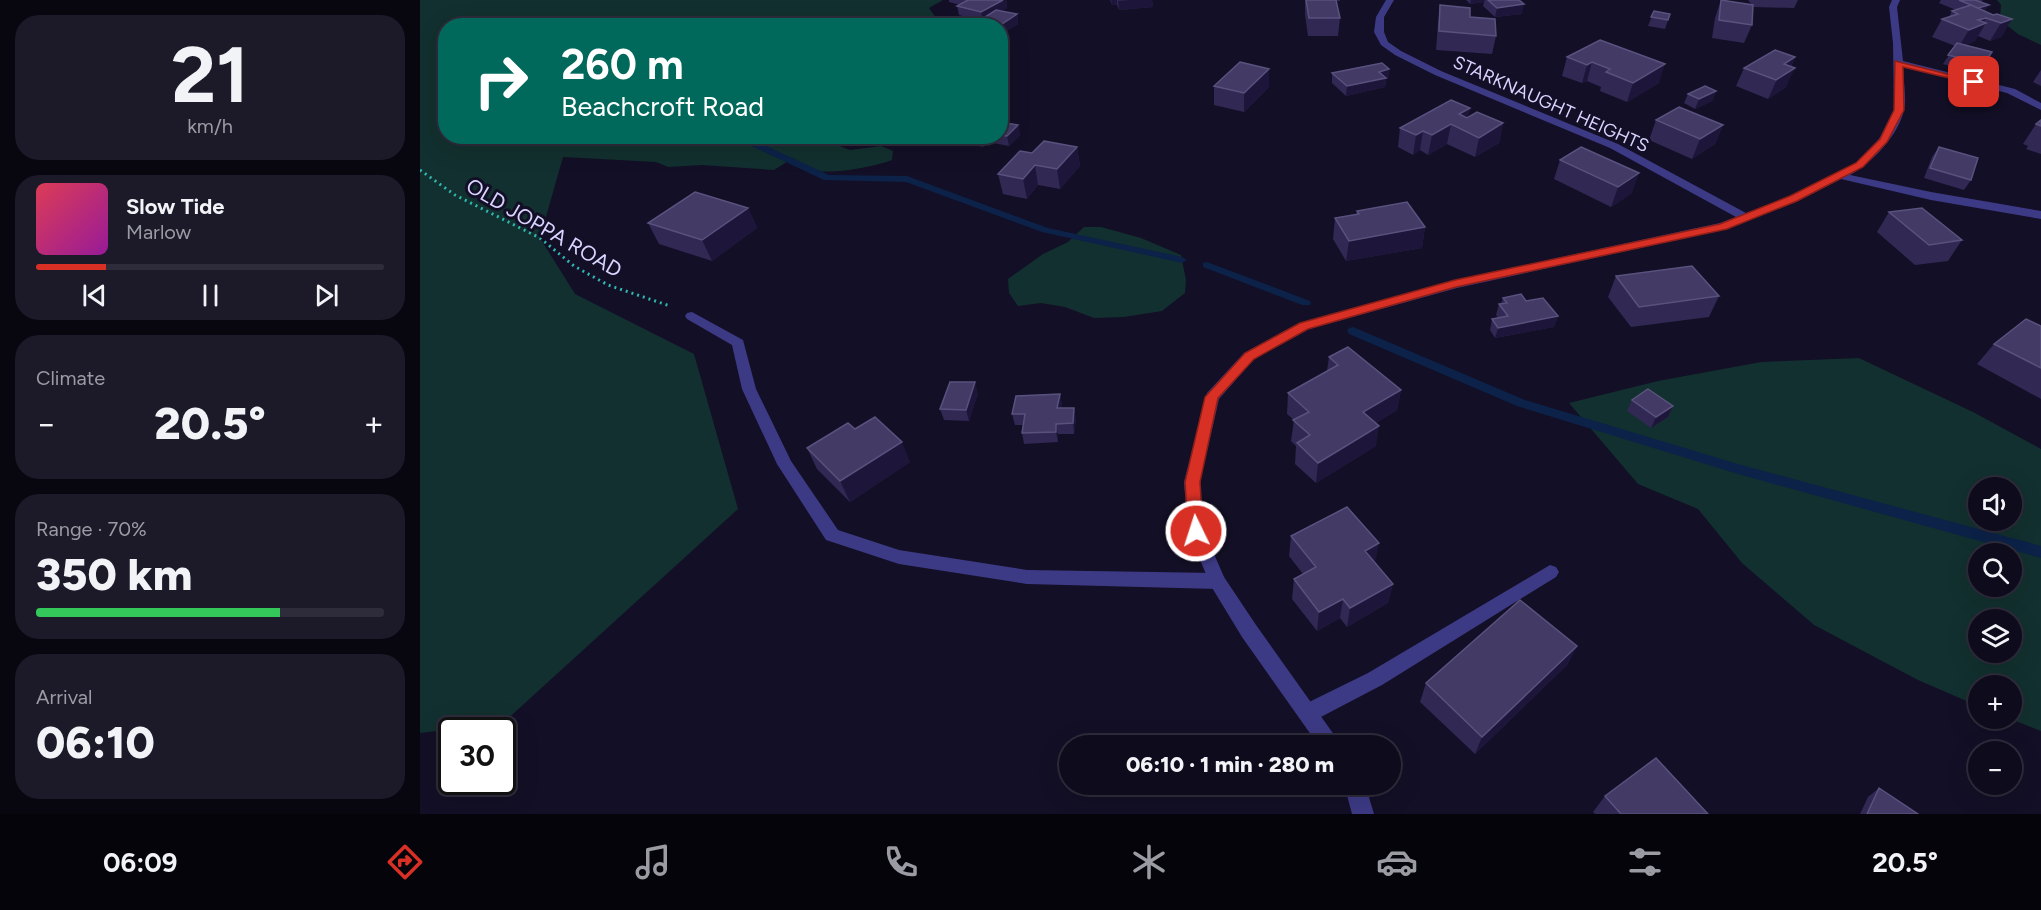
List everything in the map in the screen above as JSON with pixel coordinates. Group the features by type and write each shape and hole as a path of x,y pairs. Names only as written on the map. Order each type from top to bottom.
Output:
{"street":[{"name":"STARKNAUGHT HEIGHTS","path":"1390,0 1380,16 1379,33 1384,43 1398,53 1438,73 1614,146 1746,218"},
{"path":"1325,735 1249,631 1217,581 1196,531 1192,482 1212,397 1249,356 1304,326 1455,284 1723,226 1794,199 1860,165 1884,140 1899,110 1893,7 1896,0"},
{"path":"1898,63 2011,91 2041,107"},
{"path":"1841,176 1931,196 2041,215"},
{"path":"692,316 738,343 749,389 785,464 832,535 899,556 1027,577 1217,581"},
{"path":"1310,712 1375,680 1550,572"},
{"path":"1357,795 1363,814"}],"path":[{"name":"OLD JOPPA ROAD","path":"420,170 455,195 540,238 574,266 608,285 656,300 692,316"}],"green space":[{"path":"420,0 943,0 929,8 936,18 438,18 438,144 834,144 850,150 881,146 893,151 892,160 884,163 827,172 809,169 793,158 774,170 702,165 668,167 656,162 563,157 540,238 575,294 694,354 738,509 510,717 438,717 438,731 420,733"},
{"path":"1997,0 2041,0 2041,45 2018,34 2000,20 2001,5"},
{"path":"1084,227 1101,227 1141,238 1181,255 1186,280 1185,293 1162,311 1124,317 1094,318 1065,307 1041,303 1018,306 1009,293 1008,279 1043,254 1068,242"},
{"path":"1859,358 1975,413 2041,449 2041,731 2022,724 2022,675 1968,675 1968,702 1918,680 1814,625 1742,563 1698,509 1638,484 1569,403 1658,381 1761,362"}],"building":[{"path":"968,0 1003,0 981,12 957,6"},
{"path":"1306,0 1336,0 1340,18 1309,18"},
{"path":"1488,0 1519,0 1524,4 1497,8"},
{"path":"1721,0 1753,5 1752,25 1719,20"},
{"path":"1959,0 1975,0 1989,5 1978,8"},
{"path":"1440,5 1470,8 1470,17 1495,19 1496,36 1439,31"},
{"path":"1971,5 1993,15 1997,14 2012,19 2001,23 1986,18 1978,20 1986,23 1969,30 1942,19 1958,14 1952,11"},
{"path":"996,10 1017,14 1008,20 1008,18 984,18"},
{"path":"1654,11 1670,14 1668,20 1651,17"},
{"path":"1600,40 1665,64 1633,83 1606,72 1610,69 1592,62 1587,65 1567,57"},
{"path":"1957,43 1992,52 1984,64 1948,55"},
{"path":"1775,50 1795,57 1784,64 1795,68 1776,80 1744,68"},
{"path":"1240,62 1269,69 1244,93 1214,86"},
{"path":"1382,63 1389,69 1379,72 1386,78 1347,86 1332,73"},
{"path":"1705,86 1716,91 1699,99 1688,94"},
{"path":"1451,100 1470,108 1459,114 1467,118 1477,112 1503,123 1479,138 1451,124 1432,135 1423,131 1416,135 1400,128"},
{"path":"1679,107 1723,125 1700,139 1656,120"},
{"path":"1008,123 1018,125 1008,135"},
{"path":"1044,141 1077,147 1057,169 1035,165 1023,179 998,174 1020,151 1032,153"},
{"path":"1581,147 1639,173 1618,187 1560,160"},
{"path":"1939,147 1978,158 1971,180 1930,168"},
{"path":"695,192 748,208 702,240 648,223"},
{"path":"1407,202 1425,227 1349,241 1335,218 1359,214 1357,211"},
{"path":"1922,208 1962,240 1929,245 1889,212"},
{"path":"1692,266 1719,296 1639,307 1616,276"},
{"path":"1521,294 1526,301 1543,298 1558,316 1498,328 1492,319 1508,316 1499,304 1507,303 1503,298"},
{"path":"2026,319 2041,326 2041,368 1994,344"},
{"path":"1348,347 1401,390 1363,412 1379,426 1318,463 1297,443 1310,435 1293,420 1309,412 1288,393 1338,365 1329,357"},
{"path":"950,382 975,382 966,410 940,409"},
{"path":"1648,389 1673,406 1656,417 1632,400"},
{"path":"1060,394 1057,408 1074,408 1073,423 1056,424 1056,432 1022,433 1025,414 1012,414 1016,396"},
{"path":"875,417 902,442 840,481 807,448 848,423 855,429"},
{"path":"1347,507 1379,543 1365,551 1393,584 1350,608 1343,599 1319,612 1294,579 1316,567 1291,536"},
{"path":"1520,600 1577,646 1482,737 1426,683"},
{"path":"1656,758 1708,814 1621,814 1605,796"},
{"path":"1879,788 1918,814 1867,814"}],"waterway":[{"path":"754,144 827,178 907,179 1045,230 1182,260"},
{"path":"1207,265 1306,303"},
{"path":"1353,331 1521,403 1738,469 2041,552"}],"route":[{"path":"1196,531 1192,482 1212,397 1249,356 1304,326 1455,284 1723,226 1794,199 1833,181 1860,165 1884,140 1899,110 1898,63 1974,82"}]}
